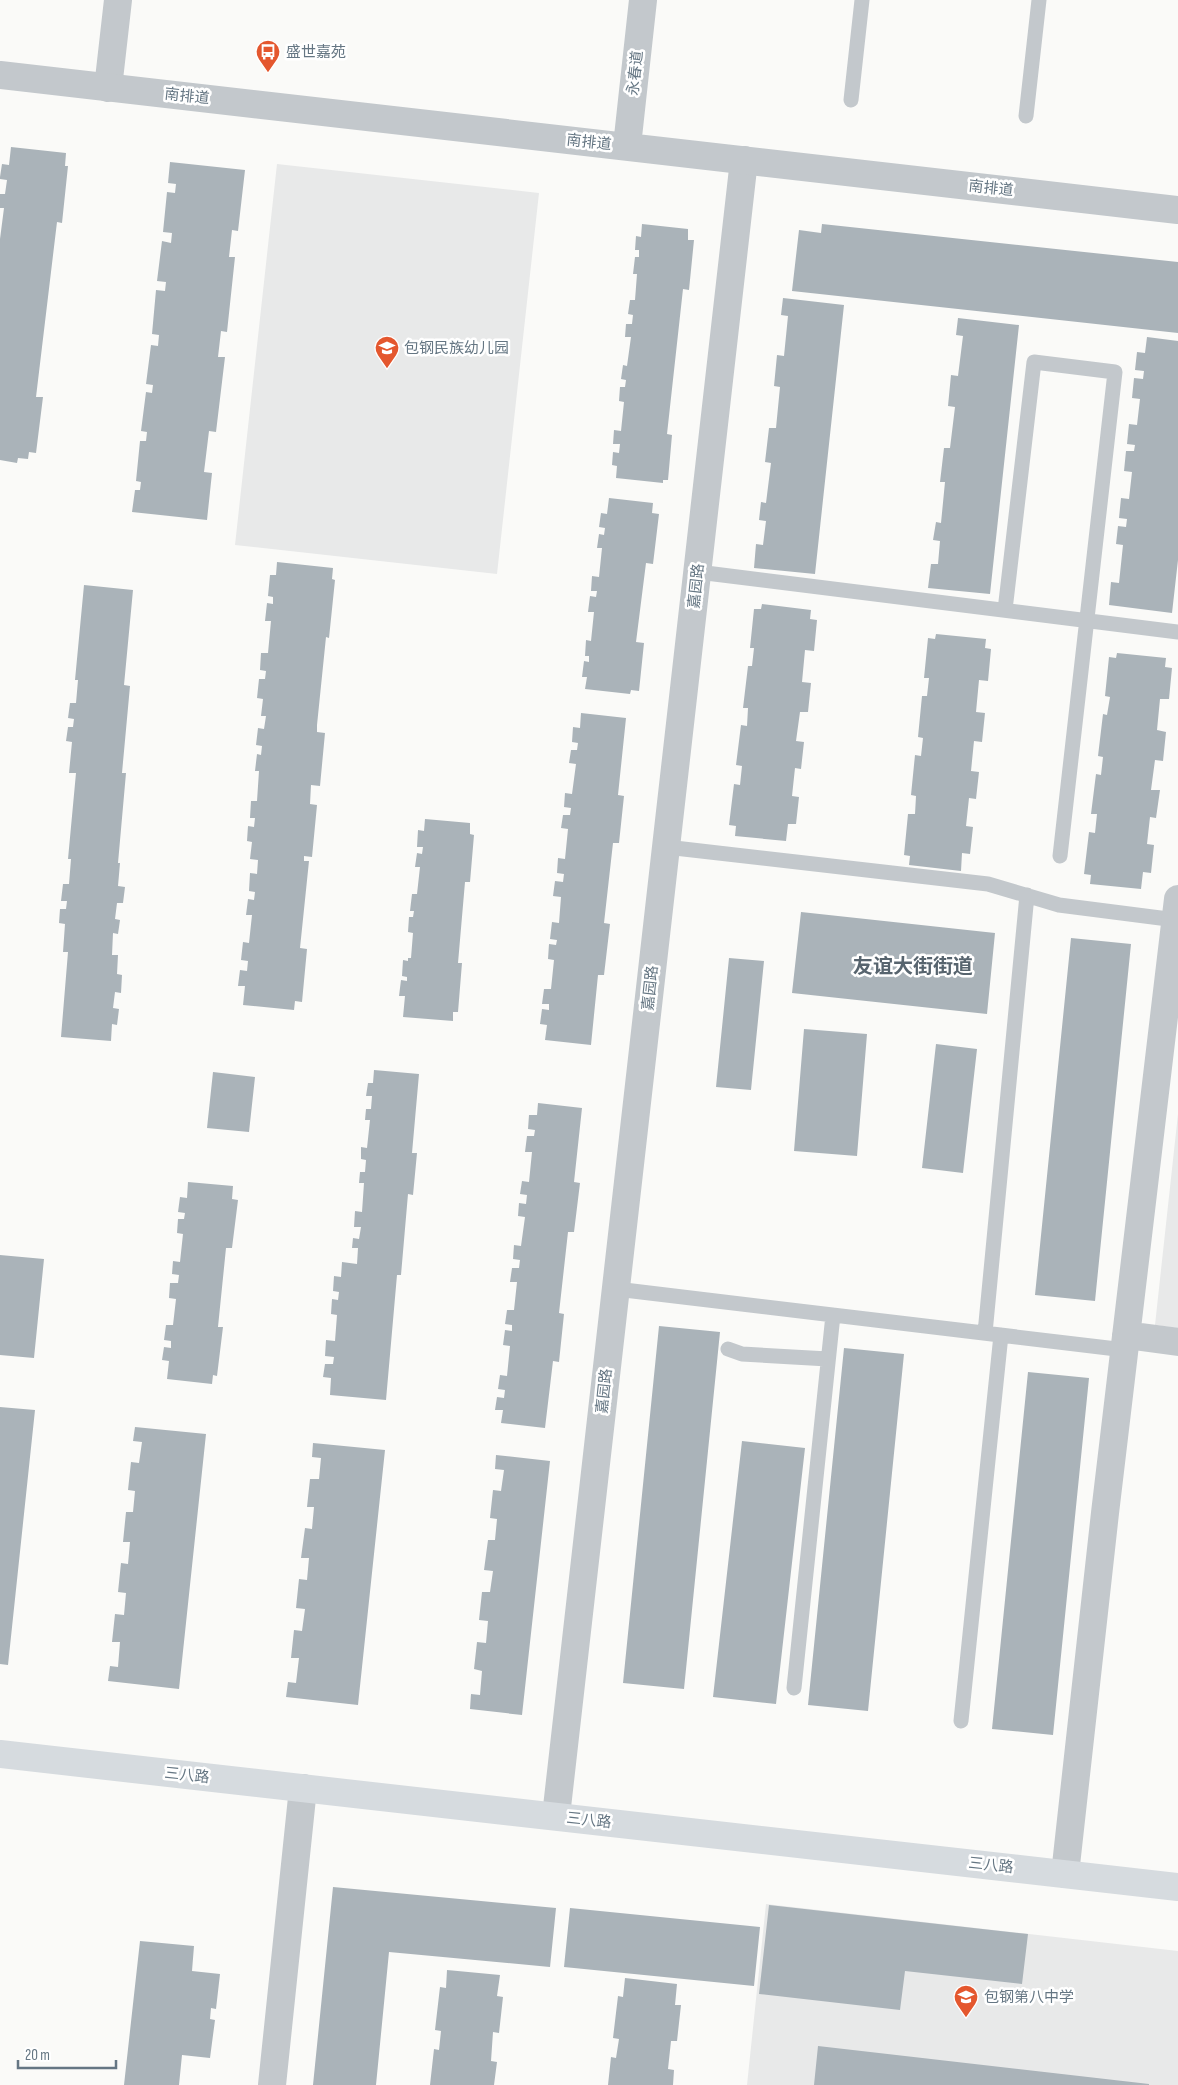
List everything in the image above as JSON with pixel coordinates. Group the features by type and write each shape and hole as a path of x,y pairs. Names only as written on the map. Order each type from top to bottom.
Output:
{"main road":[{"name":"三八路","path":"0,1754 1178,1886"}],"street":[{"path":"108,88 118,0"},
{"name":"永春道","path":"627,146 643,0"},
{"name":"南排道","path":"0,76 1178,210"},
{"name":"嘉园路","path":"556,1816 744,160"},
{"path":"1065,1874 1125,1342 1177,909"},
{"path":"1125,1342 1178,1342"},
{"path":"272,2085 303,1788"}],"lane":[{"path":"851,100 862,0"},
{"path":"1026,116 1039,0"},
{"path":"1005,610 1034,362 1115,372 1060,856"},
{"path":"698,572 1178,632"},
{"path":"666,847 988,884 1059,905 1177,909"},
{"path":"985,1333 1027,895"},
{"path":"616,1289 1001,1335 1125,1342"},
{"path":"794,1688 833,1315"},
{"path":"961,1721 1001,1335"},
{"path":"728,1349 742,1354 828,1359"}],"shaded area":[{"name":"包钢民族幼儿园","path":"277,164 539,193 497,574 235,545"},
{"path":"1178,1114 1178,1328 1155,1325"},
{"name":"包钢第八中学","path":"766,1904 1178,1951 1178,2085 747,2085"}],"building":[{"path":"11,147 66,153 65,166 68,166 62,223 57,222 36,397 43,397 36,453 29,452 28,459 18,458 17,463 0,460 0,239 4,208 0,208 0,194 5,194 7,180 0,179 0,177 2,164 9,165"},
{"path":"170,162 245,170 238,231 232,230 229,257 235,257 227,332 221,331 218,357 225,357 216,432 209,431 204,472 212,473 207,520 132,512 135,490 140,490 141,482 136,481 140,441 146,441 147,432 141,431 146,392 152,393 153,385 146,384 151,345 158,346 159,335 152,334 156,290 165,291 166,282 157,281 162,241 171,243 172,233 163,232 167,192 175,193 176,184 168,183"},
{"path":"642,224 688,229 688,240 694,240 689,290 683,289 667,434 672,435 668,480 663,480 663,483 616,478 617,466 612,465 613,452 619,453 620,444 613,444 614,430 621,431 624,402 619,401 620,387 625,387 626,380 621,379 623,365 627,366 631,337 625,337 626,324 632,324 633,315 628,314 630,300 635,300 637,274 633,274 635,257 639,257 639,250 635,250 636,236 641,237"},
{"path":"822,224 1178,262 1178,333 792,291 799,230 821,233"},
{"path":"783,298 844,305 815,574 754,568 756,544 763,545 766,521 759,520 761,502 766,503 771,463 765,462 769,428 776,428 780,387 774,386 777,355 784,356 788,316 781,315"},
{"path":"958,318 1019,325 990,594 928,588 931,564 938,564 940,541 933,540 936,522 941,523 945,482 940,482 944,448 950,448 955,407 948,406 951,375 958,376 963,336 956,335"},
{"path":"1147,337 1178,341 1178,560 1172,613 1109,605 1111,582 1119,583 1123,545 1116,544 1118,526 1126,527 1127,519 1119,518 1121,498 1129,499 1132,472 1124,471 1126,451 1134,451 1135,445 1127,444 1129,424 1137,425 1140,399 1132,398 1134,378 1143,379 1144,371 1135,370 1137,352 1145,353"},
{"path":"609,498 653,503 652,513 659,514 653,564 646,563 636,642 644,643 639,691 631,690 630,694 585,689 587,677 582,677 584,661 589,662 589,656 585,656 586,640 591,641 594,612 588,612 590,596 596,597 597,591 591,591 592,576 599,577 602,548 597,548 599,534 604,535 605,528 599,527 601,513 607,514"},
{"path":"277,562 333,568 332,579 335,580 329,638 326,637 317,725 317,732 325,733 320,786 311,785 310,804 317,805 312,857 304,856 304,861 309,861 300,948 307,949 302,1002 295,1001 294,1010 243,1005 245,986 238,986 240,970 247,971 248,961 241,960 243,942 249,943 252,915 246,915 248,899 254,900 255,892 249,891 250,873 257,874 258,860 250,859 252,842 247,841 248,826 254,827 255,818 250,818 251,801 257,801 259,771 255,771 257,754 261,755 262,746 256,745 258,728 264,729 266,716 261,716 263,699 257,698 259,679 265,679 266,671 260,670 261,653 268,653 271,621 265,621 267,603 273,604 273,597 268,596 270,575 276,575"},
{"path":"84,585 133,590 124,685 130,686 122,773 126,773 118,863 120,863 118,886 125,887 123,903 117,903 115,919 120,920 118,934 113,933 112,955 118,955 117,974 122,975 121,993 115,992 113,1008 119,1009 117,1025 112,1024 111,1041 61,1037 68,952 63,952 65,924 59,923 60,909 66,909 67,901 61,901 63,884 69,884 71,859 68,859 76,773 69,773 72,742 66,741 68,727 73,727 74,719 68,718 70,703 76,703 78,680 75,680"},
{"path":"762,604 811,610 810,619 817,620 814,651 805,650 802,682 811,683 808,712 800,712 796,741 804,742 801,769 795,768 792,796 799,797 796,824 788,824 786,841 735,836 736,826 729,825 734,784 740,785 742,766 736,765 741,725 747,726 748,708 743,708 748,666 752,666 754,648 750,648 754,609 761,609"},
{"path":"936,634 986,639 985,648 991,649 988,681 979,680 976,712 985,713 982,742 974,741 971,771 979,772 976,799 969,798 966,826 973,827 970,854 962,853 961,871 909,865 910,856 904,855 908,814 915,814 916,796 911,795 915,755 921,756 923,738 918,737 922,696 927,696 929,678 924,678 928,638 935,639"},
{"path":"1117,653 1166,658 1165,667 1172,668 1169,699 1160,699 1157,730 1166,732 1163,761 1155,760 1151,790 1160,790 1156,818 1150,817 1147,844 1154,845 1151,873 1143,872 1141,889 1090,884 1091,875 1084,874 1089,832 1095,833 1097,814 1091,814 1096,774 1101,775 1103,757 1098,756 1103,714 1107,715 1110,697 1105,696 1109,657 1116,658"},
{"path":"581,713 626,718 618,795 624,796 619,843 613,843 604,923 610,924 604,975 598,975 591,1045 545,1040 547,1025 540,1024 542,1009 549,1010 549,1004 542,1004 544,989 551,989 554,960 548,959 549,944 556,945 557,940 550,939 552,922 559,923 561,897 553,896 555,881 563,882 564,874 557,873 558,858 565,859 568,829 561,828 563,815 570,815 571,808 564,807 565,793 572,794 576,764 569,763 571,750 577,750 578,743 572,742 573,727 580,728"},
{"path":"425,819 470,823 470,834 474,835 470,882 465,882 458,963 462,963 458,1012 453,1012 453,1021 403,1017 405,996 399,996 401,980 407,981 407,977 402,976 403,960 408,961 408,958 411,958 413,933 408,932 409,917 413,917 414,911 410,911 412,894 417,894 420,867 415,867 417,853 422,854 423,847 417,847 418,830 424,831"},
{"path":"801,912 995,933 987,1014 792,993"},
{"path":"1071,938 1131,944 1095,1301 1035,1295"},
{"path":"729,958 764,961 751,1090 716,1087"},
{"path":"804,1029 867,1034 857,1156 794,1151"},
{"path":"936,1044 977,1049 963,1173 922,1168"},
{"path":"374,1070 419,1074 412,1153 417,1153 413,1195 408,1194 401,1275 397,1275 386,1400 330,1395 331,1378 323,1377 325,1364 333,1364 334,1357 325,1356 326,1340 335,1341 337,1315 331,1314 332,1299 338,1300 339,1292 333,1291 334,1276 341,1277 342,1262 357,1264 358,1248 352,1248 353,1238 359,1239 361,1227 354,1227 355,1211 362,1212 364,1183 359,1183 360,1172 365,1172 366,1160 361,1159 361,1147 367,1148 370,1120 365,1120 366,1109 371,1109 372,1096 366,1096 368,1083 373,1083"},
{"path":"213,1072 255,1077 249,1132 207,1128"},
{"path":"538,1103 582,1108 574,1182 580,1183 574,1232 568,1232 559,1313 564,1314 559,1362 553,1361 545,1428 501,1423 503,1410 495,1410 497,1397 504,1398 505,1390 498,1389 500,1375 507,1376 510,1346 503,1345 505,1330 512,1331 512,1325 505,1324 507,1310 514,1310 517,1282 510,1282 512,1268 519,1268 520,1260 513,1259 514,1245 521,1246 525,1217 518,1216 519,1203 526,1204 527,1195 520,1194 522,1181 529,1182 532,1152 525,1152 527,1136 534,1136 535,1130 528,1129 529,1115 537,1115"},
{"path":"188,1182 233,1186 232,1199 238,1200 232,1248 226,1248 218,1327 223,1327 217,1376 213,1375 212,1384 167,1379 169,1361 162,1360 164,1347 171,1348 171,1341 164,1340 166,1325 173,1325 176,1299 169,1298 170,1283 178,1283 179,1275 172,1274 173,1261 180,1262 183,1234 177,1233 178,1219 184,1219 185,1213 178,1212 180,1197 187,1198"},
{"path":"0,1255 44,1259 34,1358 0,1355"},
{"path":"659,1326 720,1332 684,1689 623,1683"},
{"path":"844,1348 904,1354 868,1711 808,1705"},
{"path":"1028,1372 1089,1378 1053,1735 992,1729"},
{"path":"0,1407 35,1410 8,1665 0,1664"},
{"path":"135,1427 206,1434 179,1689 108,1681 110,1666 118,1667 120,1642 112,1642 115,1614 124,1615 126,1593 118,1592 121,1563 128,1564 130,1542 123,1542 126,1512 133,1512 135,1491 128,1490 131,1462 139,1463 142,1442 133,1441"},
{"path":"742,1441 805,1448 776,1704 713,1697"},
{"path":"313,1443 385,1450 358,1705 286,1697 288,1682 296,1683 299,1658 291,1658 294,1630 302,1631 305,1609 296,1608 299,1579 307,1580 309,1558 301,1558 305,1528 312,1529 314,1507 307,1507 310,1479 319,1479 321,1458 312,1457"},
{"path":"496,1455 550,1461 522,1715 470,1709 471,1694 480,1695 482,1671 474,1669 477,1642 486,1643 488,1621 479,1620 482,1592 490,1592 493,1571 484,1570 488,1540 495,1540 497,1519 490,1518 493,1490 501,1491 504,1470 495,1469"},
{"path":"333,1887 556,1908 550,1967 389,1952 376,2085 313,2085"},
{"path":"769,1905 1028,1934 1022,1984 905,1971 900,2010 759,1994"},
{"path":"570,1908 760,1927 754,1986 564,1967"},
{"path":"140,1941 194,1946 192,1971 220,1974 216,2009 211,2008 210,2019 215,2020 210,2058 182,2055 179,2085 124,2085"},
{"path":"447,1970 500,1975 497,1996 503,1997 499,2033 493,2032 491,2061 497,2062 494,2085 430,2085 434,2049 439,2050 441,2031 435,2030 440,1987 446,1988"},
{"path":"625,1978 677,1984 675,2005 681,2005 677,2041 671,2041 668,2069 674,2070 673,2085 608,2085 611,2057 616,2058 619,2039 613,2038 618,1996 623,1997"},
{"path":"818,2046 1149,2084 1149,2085 814,2085"}],"place":[{"name":"盛世嘉苑","path":"268,73"},
{"name":"包钢民族幼儿园","path":"387,369"},
{"name":"包钢第八中学","path":"966,2018"}],"district":[{"name":"友谊大街街道","path":"913,966"}]}
